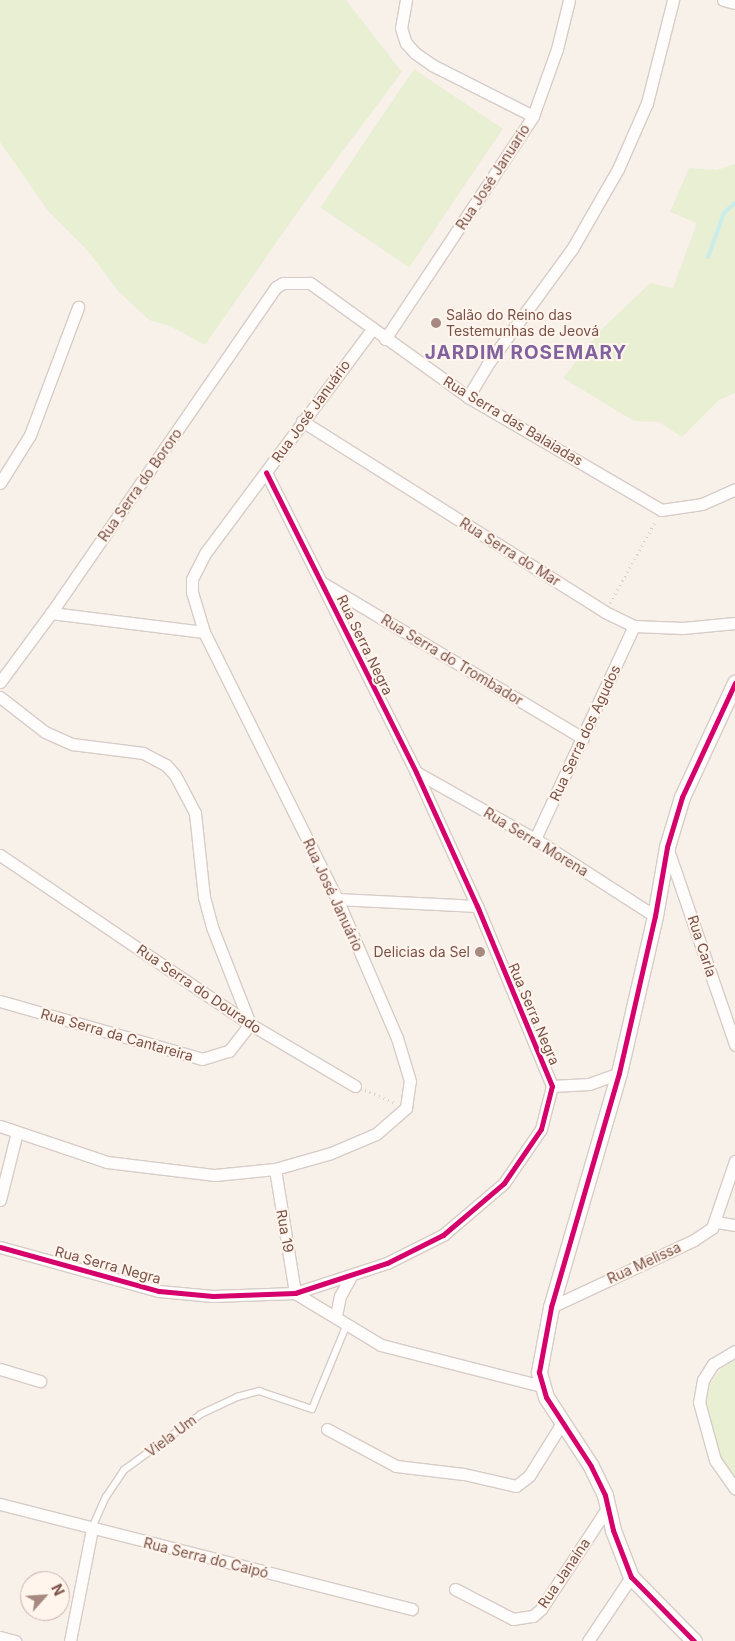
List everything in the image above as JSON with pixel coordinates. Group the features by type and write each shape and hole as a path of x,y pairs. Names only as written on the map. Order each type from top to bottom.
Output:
{"street":[{"path":"406,0 401,28 406,43 415,53 432,65 533,116"},
{"name":"Rua José Januario","path":"385,338 533,116 557,49 569,0"},
{"path":"468,397 487,365 572,249 618,170 647,103 673,0"},
{"path":"723,0 735,3"},
{"name":"Rua Serra das Balaiadas","path":"276,287 292,281 310,282 468,397 661,510"},
{"name":"Rua Serra do Bororo","path":"0,682 51,613 276,287"},
{"path":"0,483 30,435 78,307"},
{"name":"Rua José Januário","path":"372,328 206,552 192,579 195,607 204,632 337,899 407,1063 410,1081 406,1108"},
{"name":"Rua Serra do Mar","path":"302,421 605,612 634,626 683,628 735,624"},
{"name":"Rua Serra Negra","path":"0,1247 159,1291 212,1296 295,1293 350,1278 418,1249 472,1213 504,1183 541,1129 552,1086 477,906 416,772 266,472"},
{"path":"661,510 702,504 735,489"},
{"name":"Rua Serra do Trombador","path":"321,582 584,738"},
{"path":"51,613 204,632"},
{"name":"Rua Serra dos Agudos","path":"535,839 584,738 634,626"},
{"path":"694,1641 630,1577 608,1507 592,1466 562,1423 542,1386 539,1372 542,1343 550,1306 619,1073 655,916 667,847 682,798 735,683"},
{"path":"0,698 45,732 72,744 143,753 166,765 175,775 195,813 204,897 212,927 250,1024"},
{"name":"Rua Serra Morena","path":"416,772 535,839 655,916"},
{"name":"Rua Carla","path":"667,847 735,1045"},
{"name":"Rua Serra do Dourado","path":"0,855 250,1024 355,1086"},
{"path":"337,899 477,906"},
{"name":"Rua Serra da Cantareira","path":"0,1001 202,1059 229,1051 250,1024"},
{"path":"552,1086 589,1084 619,1073"},
{"path":"0,1126 107,1162 163,1171 215,1175 274,1169 352,1146 376,1134 406,1108"},
{"path":"0,1200 17,1132"},
{"path":"735,1160 716,1222 735,1225"},
{"name":"Rua 19","path":"274,1169 295,1293"},
{"name":"Rua Melissa","path":"550,1306 694,1240 716,1222"},
{"path":"336,1316 340,1296 350,1278"},
{"path":"295,1293 336,1316 368,1340 405,1353 542,1386"},
{"path":"735,1351 713,1364 703,1380 699,1402 715,1460 735,1489"},
{"path":"0,1370 40,1381"},
{"path":"327,1429 396,1466 464,1474 516,1486 529,1476 562,1423"},
{"name":"Rua Serra do Caipó","path":"0,1504 92,1529 412,1609"},
{"name":"Rua Janaína","path":"455,1589 513,1619 533,1616 542,1608 608,1507"},
{"path":"70,1641 92,1529"},
{"path":"588,1641 630,1577"},
{"path":"0,1637 15,1641"}],"lane":[{"name":"Viela Um","path":"92,1529 106,1497 124,1470 201,1414 237,1397 258,1391 310,1409 347,1324"}],"path":[{"path":"605,612 661,510"},
{"path":"355,1086 406,1108"}],"green space":[{"path":"0,0 346,0 402,72 306,200 205,345 170,326 149,320 119,292 88,251 49,212 0,142"},
{"path":"414,69 503,129 409,267 321,207"},
{"path":"735,164 735,393 719,400 682,437 659,422 634,421 563,378 601,330 650,283 673,288 697,223 670,212 689,168 717,170"},
{"path":"735,1359 735,1482 718,1458 705,1410 710,1384 721,1369"}],"waterway":[{"path":"708,257 724,213 735,203"}],"cycle path":[{"path":"0,1247 159,1291 213,1296 295,1293 387,1263 443,1235 504,1183 541,1129 552,1086 477,906 416,772 266,472"},
{"path":"694,1641 631,1577 613,1530 605,1495 591,1466 546,1397 539,1372 551,1307 619,1073 655,916 667,847 682,797 735,683"}],"place":[{"name":"Salão do Reino das Testemunhas de Jeová","path":"436,323"},
{"name":"Delicias da Sel","path":"480,952"}],"district":[{"name":"JARDIM ROSEMARY","path":"526,353"}]}
